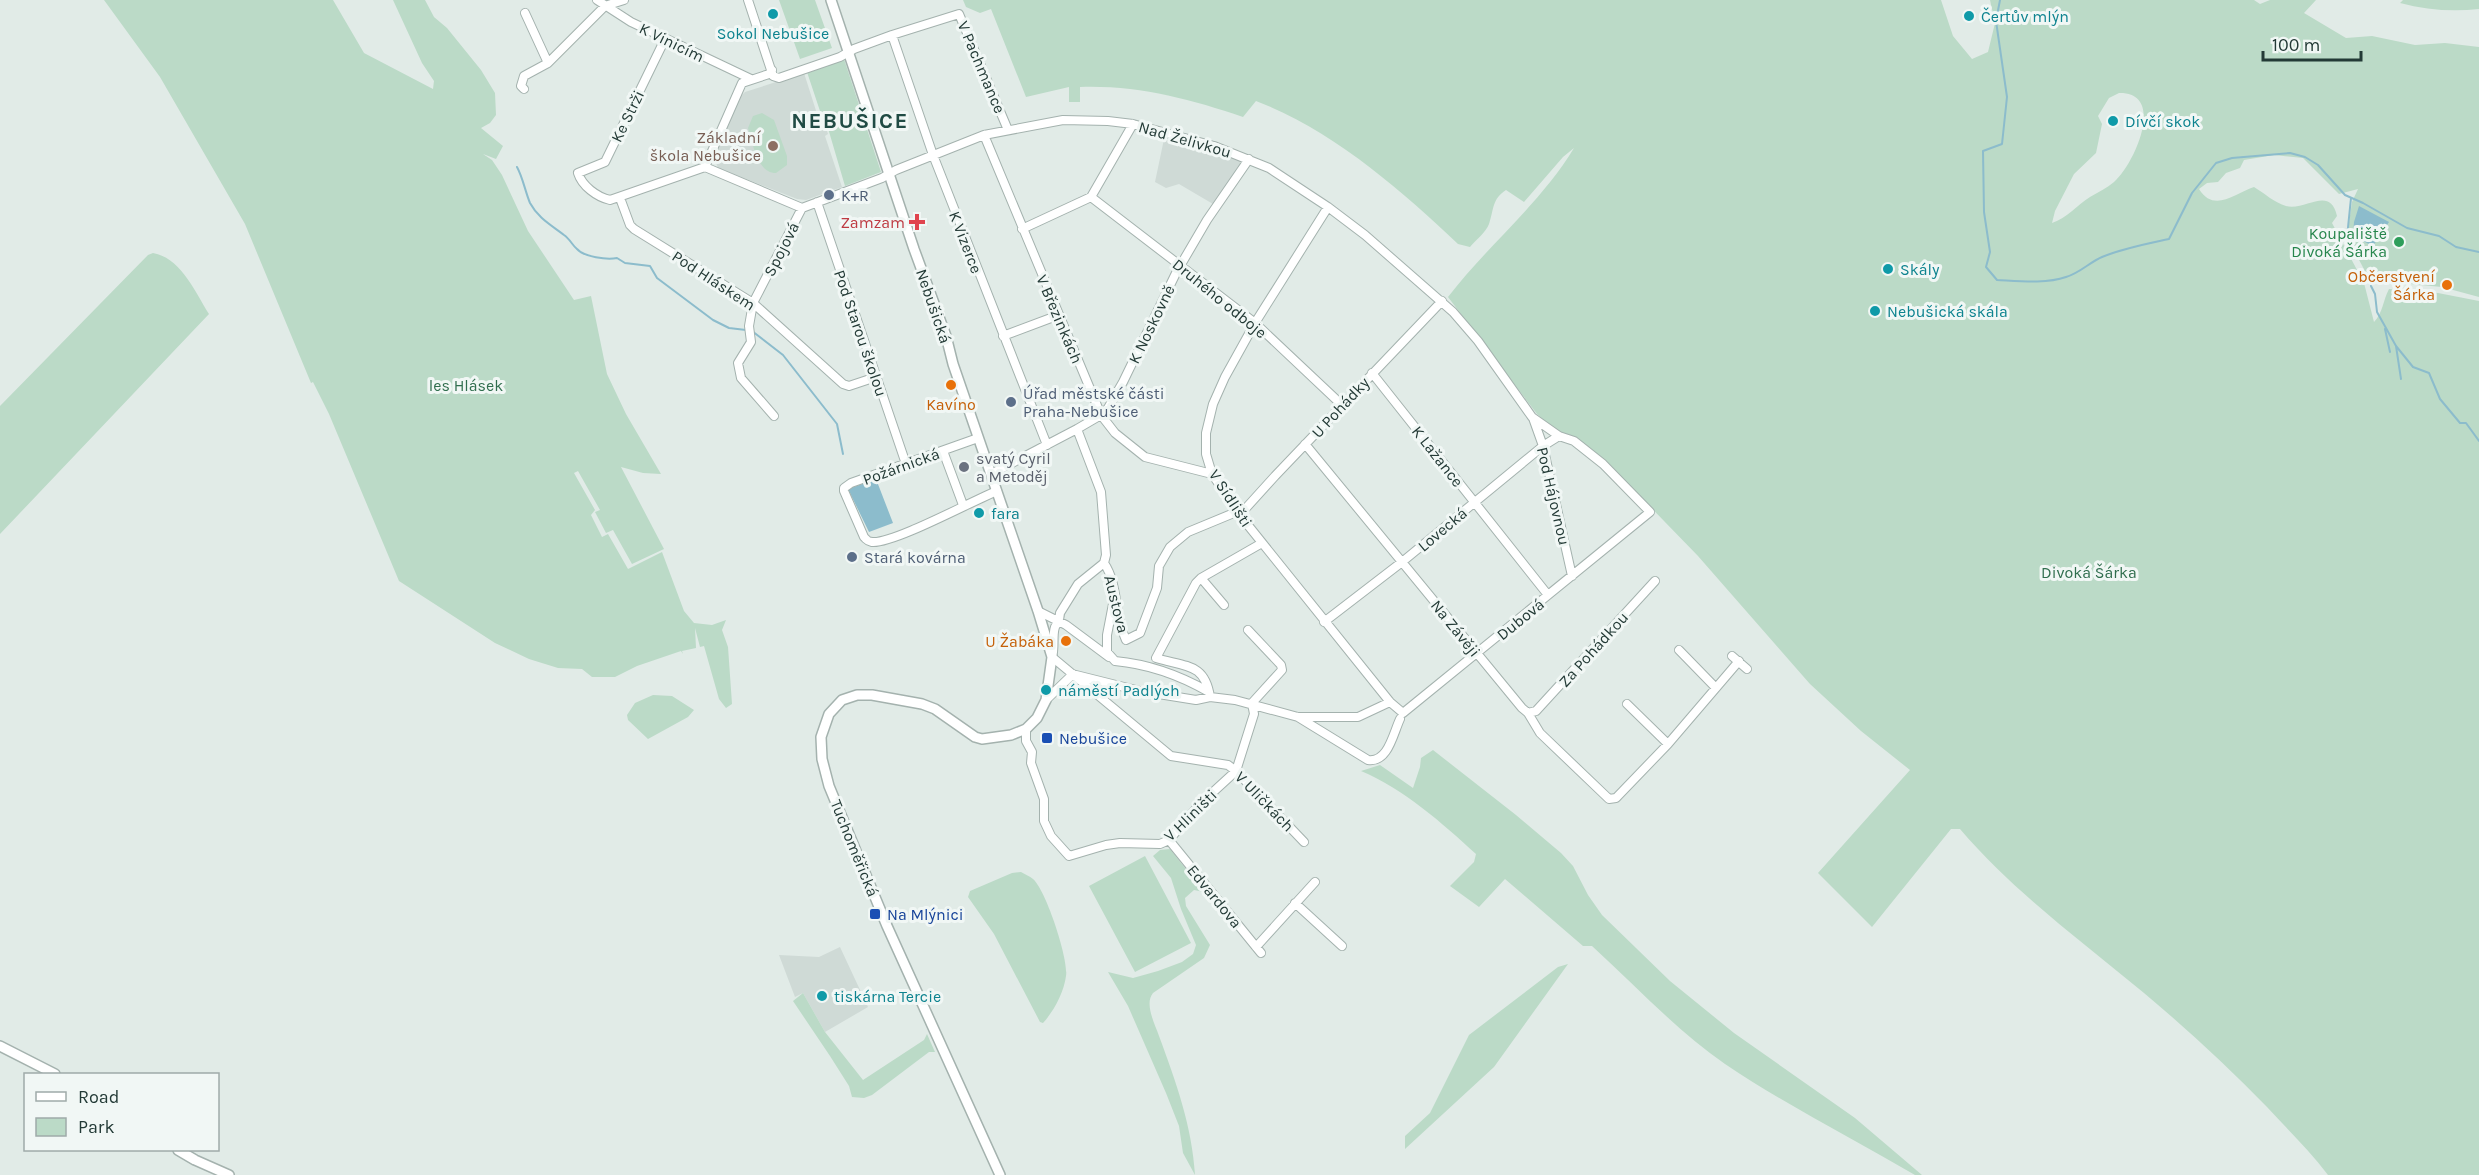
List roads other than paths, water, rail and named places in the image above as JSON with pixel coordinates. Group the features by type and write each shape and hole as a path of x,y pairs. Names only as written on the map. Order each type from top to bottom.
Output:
{"street":[{"name":"K Vinicím","path":"597,0 631,22 751,80"},
{"path":"524,89 521,86 524,76 548,63 605,6 624,0"},
{"path":"705,167 741,85 769,74 772,70 748,0"},
{"name":"Nebušická","path":"831,0 1038,611"},
{"path":"525,13 548,63"},
{"name":"V Pachmance","path":"772,70 773,76 778,78 840,57 892,35 959,14 1008,130"},
{"name":"K Vizerce","path":"892,35 933,155 1047,445"},
{"name":"Ke Strži","path":"620,198 610,200 599,198 580,179 578,173 605,162 665,39"},
{"name":"Nad Želivkou","path":"802,208 984,135 1064,120 1108,120 1133,124 1197,141 1269,168 1365,235 1442,301"},
{"path":"1022,229 1091,197 1133,124"},
{"name":"V Březinkách","path":"984,135 1101,415 1115,433 1145,457 1212,474"},
{"name":"K Noskovně","path":"991,474 1101,415 1113,400 1180,266 1207,220 1249,159"},
{"path":"620,198 705,167 802,208"},
{"name":"Druhého odboje","path":"1091,197 1255,323 1343,406"},
{"name":"Pod Hláskem","path":"620,198 630,225 634,229 753,303 843,384 849,386 876,377"},
{"name":"Pod Starou školou","path":"817,202 906,464"},
{"name":"V Sídlišti","path":"1328,207 1255,323 1213,404 1206,433 1206,454 1212,474 1239,512 1324,622 1390,702"},
{"name":"Spojová","path":"774,416 741,378 738,363 751,342 749,326 753,303 802,208"},
{"name":"U Pohádky","path":"1239,512 1249,506 1372,372 1442,301"},
{"name":"Pod Hájovnou","path":"1442,301 1478,341 1532,417 1543,446 1572,576"},
{"path":"1003,336 1059,315"},
{"name":"K Lažance","path":"1372,372 1548,595"},
{"name":"Pod Hájovnou","path":"1532,417 1559,436 1574,441 1603,464 1650,512"},
{"path":"1026,729 1037,718 1046,700 1055,648 1055,628 1060,613 1078,584 1104,563 1107,548 1101,492 1077,429"},
{"name":"Lovecká","path":"1324,622 1402,562 1543,446 1559,436"},
{"name":"Požárnická","path":"963,505 884,540 867,540 844,488 978,438"},
{"name":"Na Závěji","path":"1305,444 1477,654 1522,708 1528,712 1540,733 1608,799 1616,798 1668,744"},
{"path":"943,451 963,505 997,491"},
{"name":"Austova","path":"1104,563 1111,574 1119,625 1126,640 1140,633 1157,588 1159,566 1170,547 1188,532 1239,512"},
{"name":"Dubová","path":"1390,702 1399,712 1405,712 1650,512"},
{"path":"1210,695 1208,680 1198,671 1156,658 1201,578 1262,543"},
{"path":"1201,578 1224,605"},
{"name":"Za Pohádkou","path":"1528,712 1536,711 1655,581"},
{"path":"1114,600 1107,635 1107,652 1115,661"},
{"path":"1038,611 1066,625 1115,661 1135,663 1192,682 1210,695 1252,703 1298,717 1368,760 1378,760 1386,752 1400,719"},
{"path":"1038,611 1052,657 1074,674 1151,693 1196,700 1210,695"},
{"path":"1248,630 1282,668 1252,703"},
{"path":"1678,650 1716,688"},
{"path":"1626,704 1668,744 1716,688 1735,658 1747,669"},
{"path":"1046,700 1074,674"},
{"name":"V Uličkách","path":"1074,674 1171,756 1228,765 1304,842"},
{"name":"Tuchoměřická","path":"1000,1175 859,859 824,768 821,737 824,724 835,706 849,697 864,694 922,704 935,709 975,737 1001,737 1026,729"},
{"path":"1298,717 1358,717 1390,702"},
{"name":"V Hliništi","path":"1026,729 1026,741 1032,752 1032,763 1044,798 1044,821 1052,836 1069,856 1106,845 1160,844 1169,840 1200,804 1236,771 1254,714 1252,703"},
{"name":"Edvardova","path":"1169,840 1258,950 1295,903"},
{"path":"1315,882 1295,903 1342,946"},
{"path":"0,1046 53,1073"},
{"path":"181,1151 195,1160 229,1175"}],"water":[{"name":"Koupaliště Divoká Šárka","path":"2359,206 2389,222 2373,246 2353,236"},
{"path":"876,479 893,523 869,532 848,489"}],"waterway":[{"path":"2000,0 1996,21 2007,97 2002,144 1983,151 1984,212 1990,252 1986,267 1997,280 2050,281 2076,273 2110,254 2169,239 2192,193 2216,163 2232,158 2290,153 2305,157 2318,165 2345,195 2407,228 2439,236 2456,247 2479,252"},
{"path":"517,167 533,208 580,252 608,259 617,258 625,263 650,266 657,278 713,320 729,328 746,330"},
{"path":"2351,198 2347,237 2353,251"},
{"path":"2371,286 2375,294 2377,312 2396,346 2413,367 2429,373 2440,399 2460,423 2466,423 2479,441"},
{"path":"2385,329 2390,352"},
{"path":"752,331 783,355 837,424 843,454"},
{"path":"2396,346 2401,379"}],"place":[{"name":"Sokol Nebušice","path":"773,14"},
{"name":"Čertův mlýn","path":"1969,16"},
{"name":"Dívčí skok","path":"2113,121"},
{"name":"Základní škola Nebušice","path":"773,146"},
{"name":"K+R","path":"829,195"},
{"name":"Zamzam","path":"917,222"},
{"name":"Koupaliště Divoká Šárka","path":"2399,242"},
{"name":"Skály","path":"1888,269"},
{"name":"Občerstvení Šárka","path":"2447,285"},
{"name":"Nebušická skála","path":"1875,311"},
{"name":"Kavíno","path":"951,385"},
{"name":"Úřad městské části Praha-Nebušice","path":"1011,402"},
{"name":"svatý Cyril a Metoděj","path":"964,467"},
{"name":"fara","path":"979,513"},
{"name":"Stará kovárna","path":"852,557"},
{"name":"U Žabáka","path":"1066,641"},
{"name":"náměstí Padlých","path":"1046,690"},
{"name":"Nebušice","path":"1047,738"},
{"name":"Na Mlýnici","path":"875,914"},
{"name":"tiskárna Tercie","path":"822,996"}],"district":[{"name":"NEBUŠICE","path":"850,120"}],"park label":[{"name":"les Hlásek","path":"466,385"},
{"name":"Divoká Šárka","path":"2089,572"}]}
